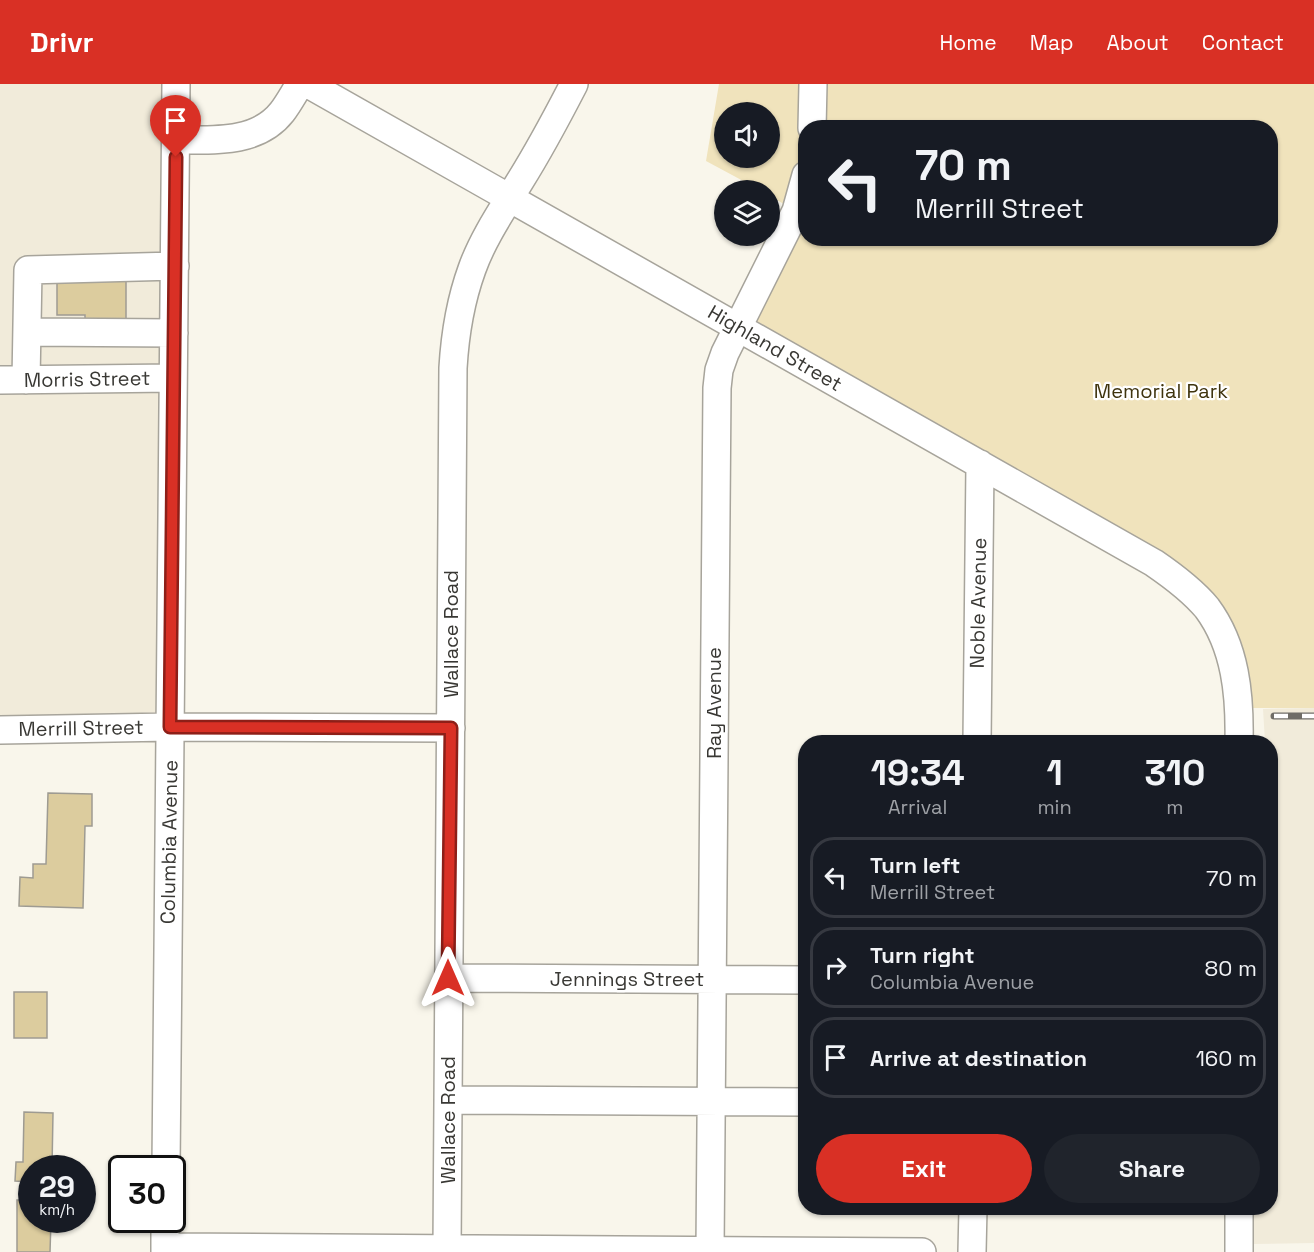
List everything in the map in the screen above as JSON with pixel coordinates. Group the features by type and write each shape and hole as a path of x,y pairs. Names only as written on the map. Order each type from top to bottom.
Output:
{"street":[{"name":"Columbia Avenue","path":"166,1155 176,84"},
{"path":"176,140 227,140 256,131 274,121 300,84"},
{"name":"Highland Street","path":"308,84 1154,562 1185,586 1207,608 1223,635 1234,670 1240,708 1239,735"},
{"name":"Wallace Road","path":"447,1250 455,339 460,306 484,240 547,136 574,84"},
{"path":"812,120 813,84"},
{"name":"Ray Avenue","path":"710,1251 717,388 719,370 737,327 798,204"},
{"path":"27,380 28,270 175,266"},
{"path":"27,332 174,333"},
{"name":"Morris Street","path":"0,380 173,378"},
{"name":"Noble Avenue","path":"977,735 980,465"},
{"name":"Merrill Street","path":"0,730 170,727 451,728"},
{"name":"Jennings Street","path":"448,978 798,980"},
{"path":"448,1101 798,1102"},
{"path":"972,1252 973,1215"},
{"path":"1239,1215 1239,1252"},
{"path":"165,1233 165,1249 922,1252"}],"shaded area":[{"path":"0,84 171,84 166,722 0,725"},
{"path":"1314,708 1314,1243 1252,1244 1253,1215 1278,1215 1278,735 1265,735 1263,709"}],"green space":[{"name":"Memorial Park","path":"719,84 1314,84 1314,708 1240,708 1207,608 737,327 796,211 780,202 780,180 741,180 719,168 780,168 780,102 716,102"},
{"name":"Memorial Park","path":"714,114 714,165 706,161"}],"building":[{"path":"126,281 126,321 85,322 85,315 57,315 57,282"},
{"path":"48,793 92,794 92,826 85,826 83,908 19,906 20,877 33,878 33,864 46,864"},
{"path":"14,992 47,992 47,1038 14,1038"},
{"path":"24,1112 53,1113 52,1155 23,1155"},
{"path":"16,1162 18,1162 18,1181 15,1181"},
{"path":"18,1200 18,1233 51,1233 50,1252 17,1252"}],"railway":[{"path":"1274,716 1314,716"}],"route":[{"path":"176,157 170,727 451,728 448,978"}]}
